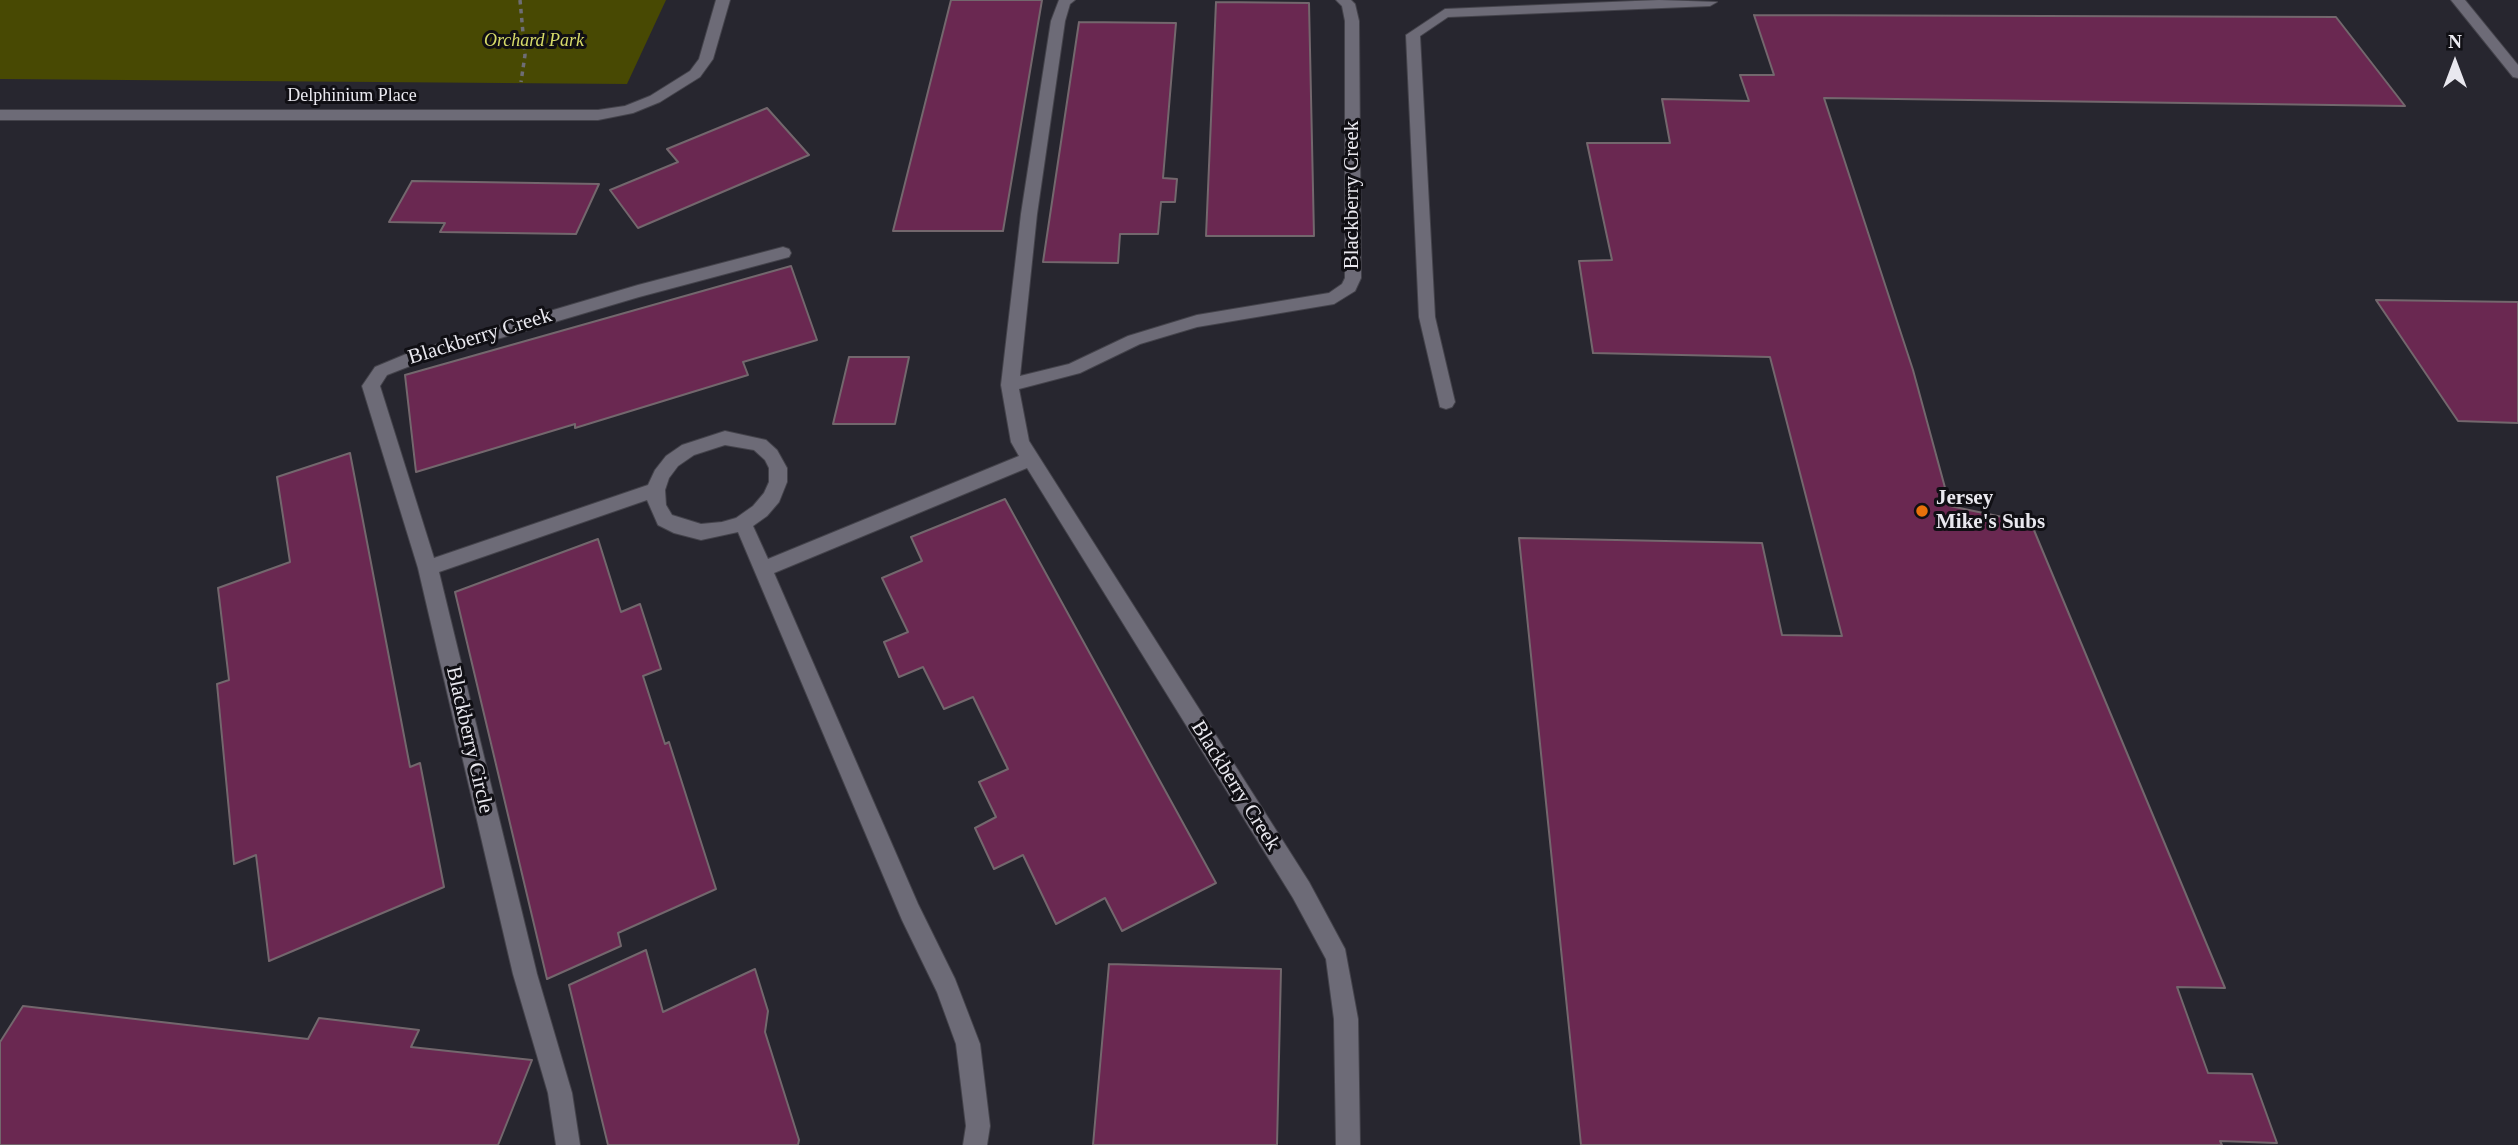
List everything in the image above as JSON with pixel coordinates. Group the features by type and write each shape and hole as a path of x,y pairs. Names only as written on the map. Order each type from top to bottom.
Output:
{"street":[{"name":"Delphinium Place","path":"0,115 598,115 628,110 655,99 695,74 706,59 723,0"},
{"name":"Blackberry Creek","path":"1068,0 1064,2 1058,21 1029,214 1010,386 1020,442 1301,890 1337,957 1346,1019 1348,1145"},
{"name":"Blackberry Creek","path":"1010,386 1074,369 1134,340 1197,321 1334,298 1349,287 1353,278 1352,22 1348,4 1343,0"},
{"path":"2458,0 2518,75"},
{"path":"1446,402 1427,317 1413,35 1445,13 1710,2"},
{"name":"Blackberry Creek","path":"428,568 371,386 381,371 395,363 453,344 651,287 783,253"},
{"path":"725,438 760,445 771,454 778,468 778,482 772,497 760,511 743,523 722,530 701,532 681,528 666,520 657,506 656,490 661,475 672,461 688,450 725,438"},
{"path":"765,568 1029,459"},
{"path":"428,568 656,490"},
{"path":"743,523 765,568 911,912 947,987 968,1044 978,1126 975,1145"},
{"name":"Blackberry Circle","path":"428,568 525,974 560,1093 568,1145"}],"path":[{"path":"520,0 525,55 521,83"}],"green space":[{"name":"Orchard Park","path":"0,0 666,0 627,84 0,79"}],"building":[{"path":"951,0 1042,0 1003,231 893,231"},
{"path":"1216,2 1309,3 1314,236 1206,236"},
{"path":"1754,15 2336,17 2405,106 1824,98 1913,370 1950,506 2031,523 2225,988 2177,987 2208,1073 2252,1074 2277,1143 2220,1141 2222,1145 1581,1145 1519,538 1762,543 1782,635 1842,636 1770,357 1593,353 1579,261 1612,260 1587,143 1670,143 1662,99 1749,101 1740,75 1774,75"},
{"path":"1079,22 1176,23 1163,178 1177,179 1175,202 1161,202 1158,234 1120,234 1118,263 1043,262"},
{"path":"767,108 809,155 638,228 610,190 678,162 667,149"},
{"path":"412,181 599,184 576,234 440,232 445,223 389,222"},
{"path":"791,266 817,340 743,362 748,375 575,428 575,424 416,472 405,375"},
{"path":"2376,300 2518,302 2518,423 2458,421"},
{"path":"849,357 909,357 895,424 833,424"},
{"path":"350,453 410,767 420,763 444,887 269,961 256,855 234,864 217,684 229,680 218,588 290,562 277,477"},
{"path":"1005,499 1216,883 1122,931 1105,898 1056,924 1023,855 994,869 975,828 996,817 979,782 1008,769 973,697 944,709 923,667 899,677 884,642 908,632 882,578 922,561 911,537"},
{"path":"598,539 621,612 640,604 661,669 643,676 665,744 669,742 716,889 618,933 621,946 547,979 455,592"},
{"path":"646,950 663,1012 755,969 768,1011 765,1032 799,1140 798,1145 608,1145 569,985"},
{"path":"1109,964 1281,969 1277,1145 1093,1145"},
{"path":"23,1006 308,1039 319,1018 419,1030 411,1047 532,1060 498,1145 0,1145 0,1042"}],"place":[{"name":"Jersey Mike's Subs","path":"1922,511"}]}
